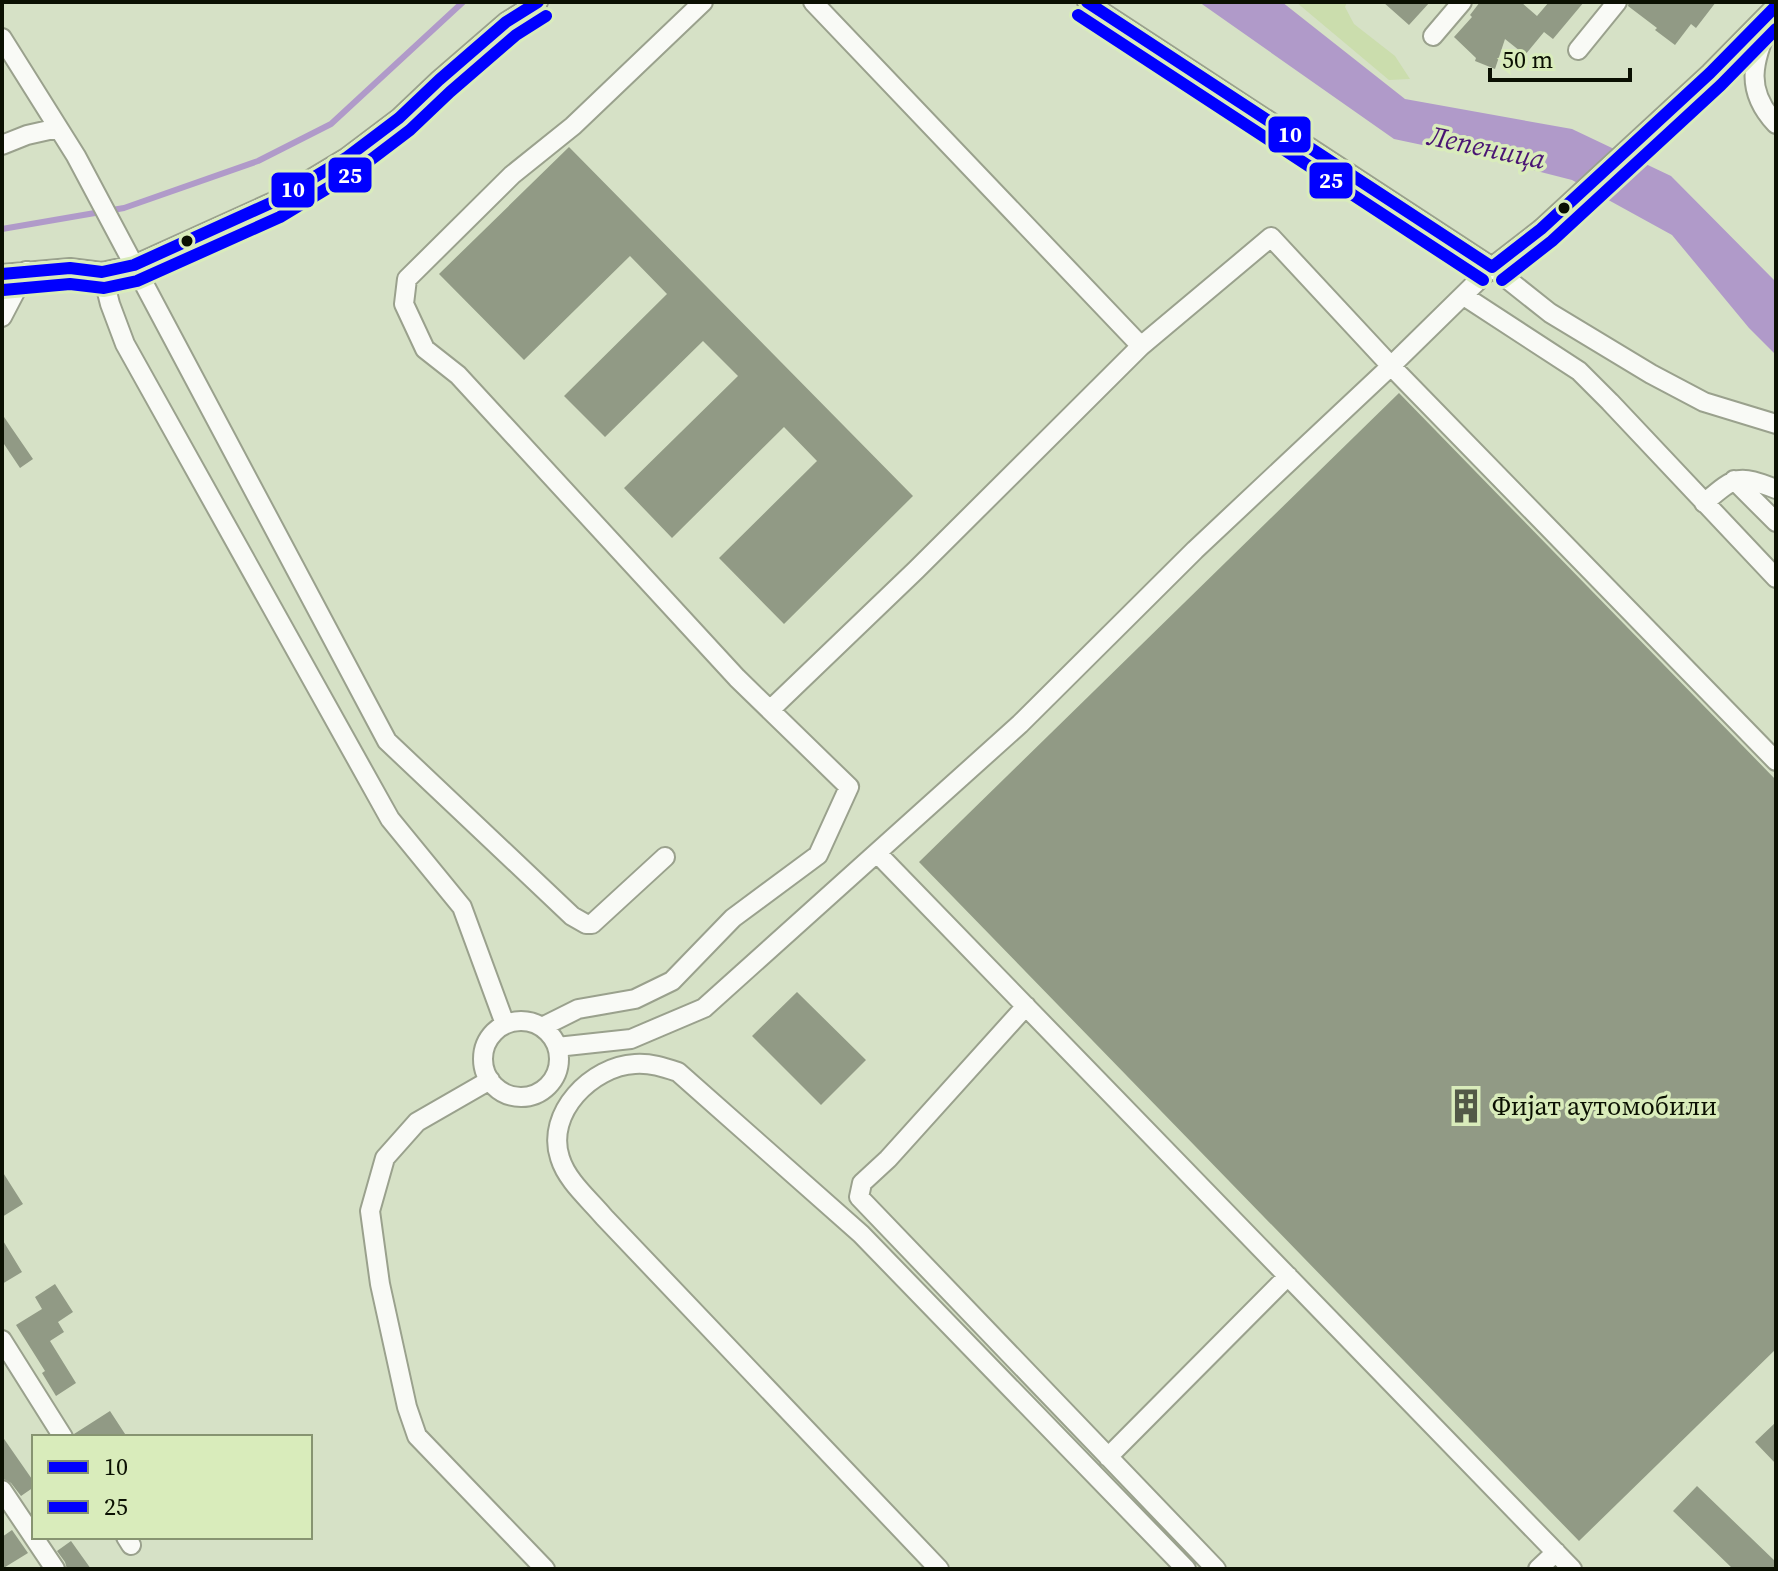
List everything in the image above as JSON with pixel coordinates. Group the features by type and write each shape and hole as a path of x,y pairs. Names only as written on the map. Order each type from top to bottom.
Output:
{"street":[{"path":"2,274 70,268 102,272 134,265 273,202 346,158 399,118 506,22 538,2"},
{"path":"542,1027 578,1009 635,999 672,981 733,918 818,855 849,787 737,678 458,375 425,349 404,304 407,279 512,175 573,126 703,2"},
{"path":"813,2 1141,346"},
{"path":"1087,2 1492,267 1550,313 1704,402 1776,424"},
{"path":"1433,36 1462,2"},
{"path":"1578,50 1617,2"},
{"path":"557,1047 631,1039 704,1008 1020,724 1195,550 1492,267 1541,229 1710,73 1776,5"},
{"path":"1776,5 1754,70 1753,83 1776,124"},
{"path":"2,38 76,156 387,741 572,916 586,924 592,924 665,857"},
{"path":"2,145 58,128"},
{"path":"770,710 1141,346 1271,237 1391,366 1776,761"},
{"path":"2,317 26,271"},
{"path":"102,272 125,344 390,819 462,907 505,1024"},
{"path":"1464,296 1579,371 1776,578"},
{"path":"1704,503 1734,480 1751,479 1776,489"},
{"path":"1734,480 1776,522"},
{"path":"877,853 1572,1569"},
{"path":"1026,1006 888,1159 862,1183 859,1197 1216,1569"},
{"path":"530,1022 542,1027 557,1047 559,1059 551,1081 542,1090 520,1097 498,1089 484,1068 486,1042 494,1031 505,1024 530,1022"},
{"path":"939,1569 604,1217 564,1170 558,1155 558,1138 565,1112 578,1091 593,1080 632,1064 654,1064 678,1072 861,1234 1186,1569"},
{"path":"490,1080 417,1122 385,1158 370,1211 380,1284 407,1407 417,1436 545,1569"},
{"path":"1108,1457 1288,1276"},
{"path":"2,1340 62,1435"},
{"path":"2,1490 32,1535"},
{"path":"35,1539 55,1569"},
{"path":"1538,1569 1556,1552"}],"green space":[{"path":"1296,2 1347,2 1345,7 1354,24 1395,56 1410,79 1389,80"}],"water":[{"name":"Лепеница","path":"1199,2 1282,2 1405,99 1572,129 1671,176 1776,282 1776,355 1749,328 1672,235 1572,180 1394,139"}],"building":[{"path":"1383,2 1430,2 1409,25"},
{"path":"1480,2 1521,2 1537,16 1549,2 1584,2 1553,39 1544,32 1525,55 1505,39 1495,69 1475,61 1476,58 1454,37 1472,17 1470,15"},
{"path":"1629,2 1716,2 1696,28 1691,24 1675,45 1628,6"},
{"path":"569,147 913,496 784,624 719,558 817,461 784,427 672,538 624,488 738,376 703,341 605,437 564,396 667,294 630,256 524,360 439,274"},
{"name":"Фијат аутомобили","path":"1399,393 1776,780 1776,1349 1579,1541 919,862"},
{"path":"2,414 33,459 20,468 2,441"},
{"path":"797,992 866,1060 821,1105 752,1036"},
{"path":"2,1171 23,1204 2,1217"},
{"path":"2,1239 22,1272 2,1284"},
{"path":"55,1284 73,1312 58,1322 64,1332 50,1341 76,1383 56,1396 42,1373 45,1371 16,1325 42,1309 35,1297"},
{"path":"110,1411 126,1435 74,1435"},
{"path":"1776,1422 1776,1464 1755,1442"},
{"path":"2,1436 32,1479 32,1488 21,1496 11,1483 2,1478"},
{"path":"1697,1486 1776,1562 1776,1569 1733,1569 1673,1511"},
{"path":"12,1530 28,1553 2,1569 2,1537"},
{"path":"71,1541 91,1569 67,1569 57,1551"}],"waterway":[{"path":"2,229 124,208 258,161 331,124 463,2"}],"transit line":[{"name":"10","path":"2,274 70,268 102,272 134,265 273,202 346,158 399,118 506,22 538,2"},
{"name":"10","path":"1087,2 1492,267"},
{"name":"10","path":"1492,267 1541,229 1710,73 1776,6"},
{"name":"25","path":"1078,15 1483,280"},
{"name":"25","path":"3,290 70,284 104,288 137,281 280,217 356,171 410,130 516,35 546,16"},
{"name":"25","path":"1502,280 1552,241 1721,85 1776,29"}],"place":[{"name":"Фијат аутомобили","path":"1466,1106"}]}
